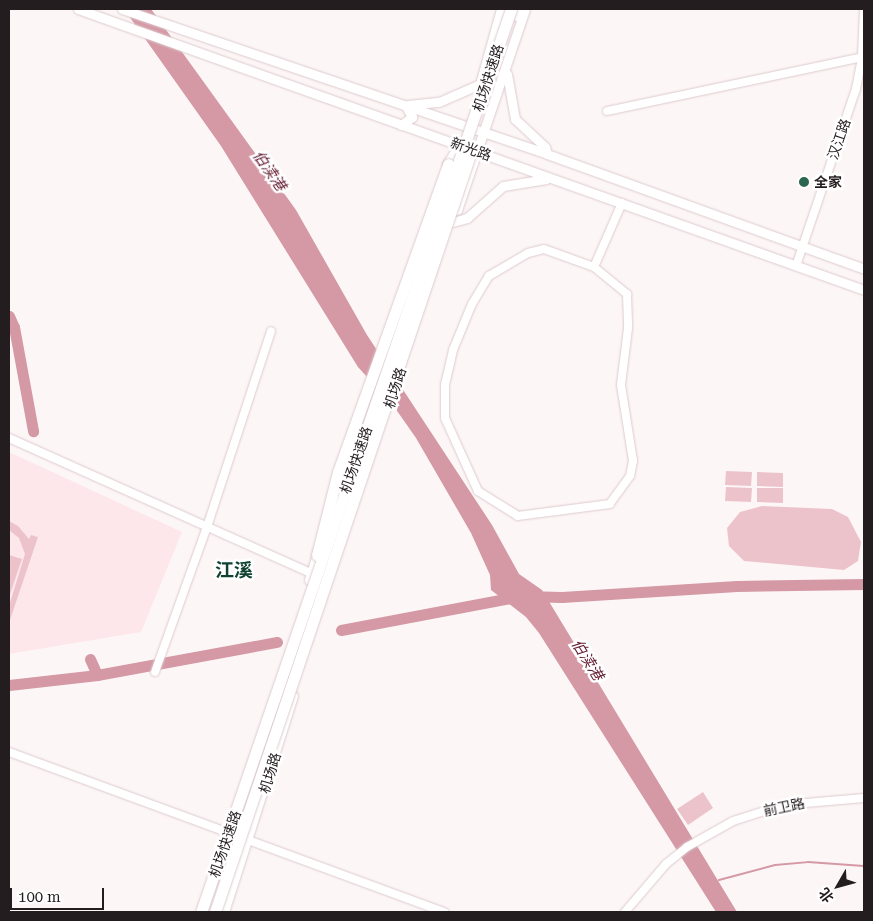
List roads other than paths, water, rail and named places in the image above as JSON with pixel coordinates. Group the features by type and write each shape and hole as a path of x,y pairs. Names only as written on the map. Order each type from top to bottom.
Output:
{"highway":[{"name":"机场快速路","path":"201,912 284,679 310,590 518,10"},
{"name":"机场快速路","path":"215,912 518,10"},
{"path":"310,590 320,534 338,472 448,164 461,145"}],"main road":[{"name":"新光路","path":"78,9 864,290"},
{"name":"新光路","path":"122,9 547,154 864,269"},
{"path":"197,912 312,573 324,528 461,145 501,9"},
{"name":"机场路","path":"224,912 250,840 328,580 485,133 507,62 518,10"},
{"path":"507,62 507,82 515,119 545,148 547,154"},
{"path":"401,125 412,117 405,105 439,102 480,84"},
{"path":"453,222 467,218 503,186 532,179 554,180"}],"street":[{"name":"汉江路","path":"796,266 860,88 864,9"},
{"path":"607,111 863,57"},
{"path":"594,267 622,203"},
{"path":"544,249 594,267 627,294 628,328 621,385 633,461 630,476 610,504 518,516 478,491 445,418 445,385 453,350 472,304 489,276 528,253 544,249"},
{"path":"155,672 207,527 271,331"},
{"path":"9,438 328,580"},
{"path":"9,752 445,912"},
{"name":"前卫路","path":"625,912 666,864 708,834 733,821 783,805 864,798"}],"waterway":[{"path":"9,316 14,327 33,431"},
{"path":"341,630 521,596 562,597 737,586 864,584"},
{"path":"9,685 97,675 277,642"},
{"path":"90,659 97,675"},
{"path":"719,880 775,865 808,862 864,866"}],"place":[{"name":"全家","path":"804,182"}],"district":[{"name":"江溪","path":"234,571"}],"water label":[{"name":"伯渎港","path":"269,171"},
{"name":"伯渎港","path":"587,660"}]}
